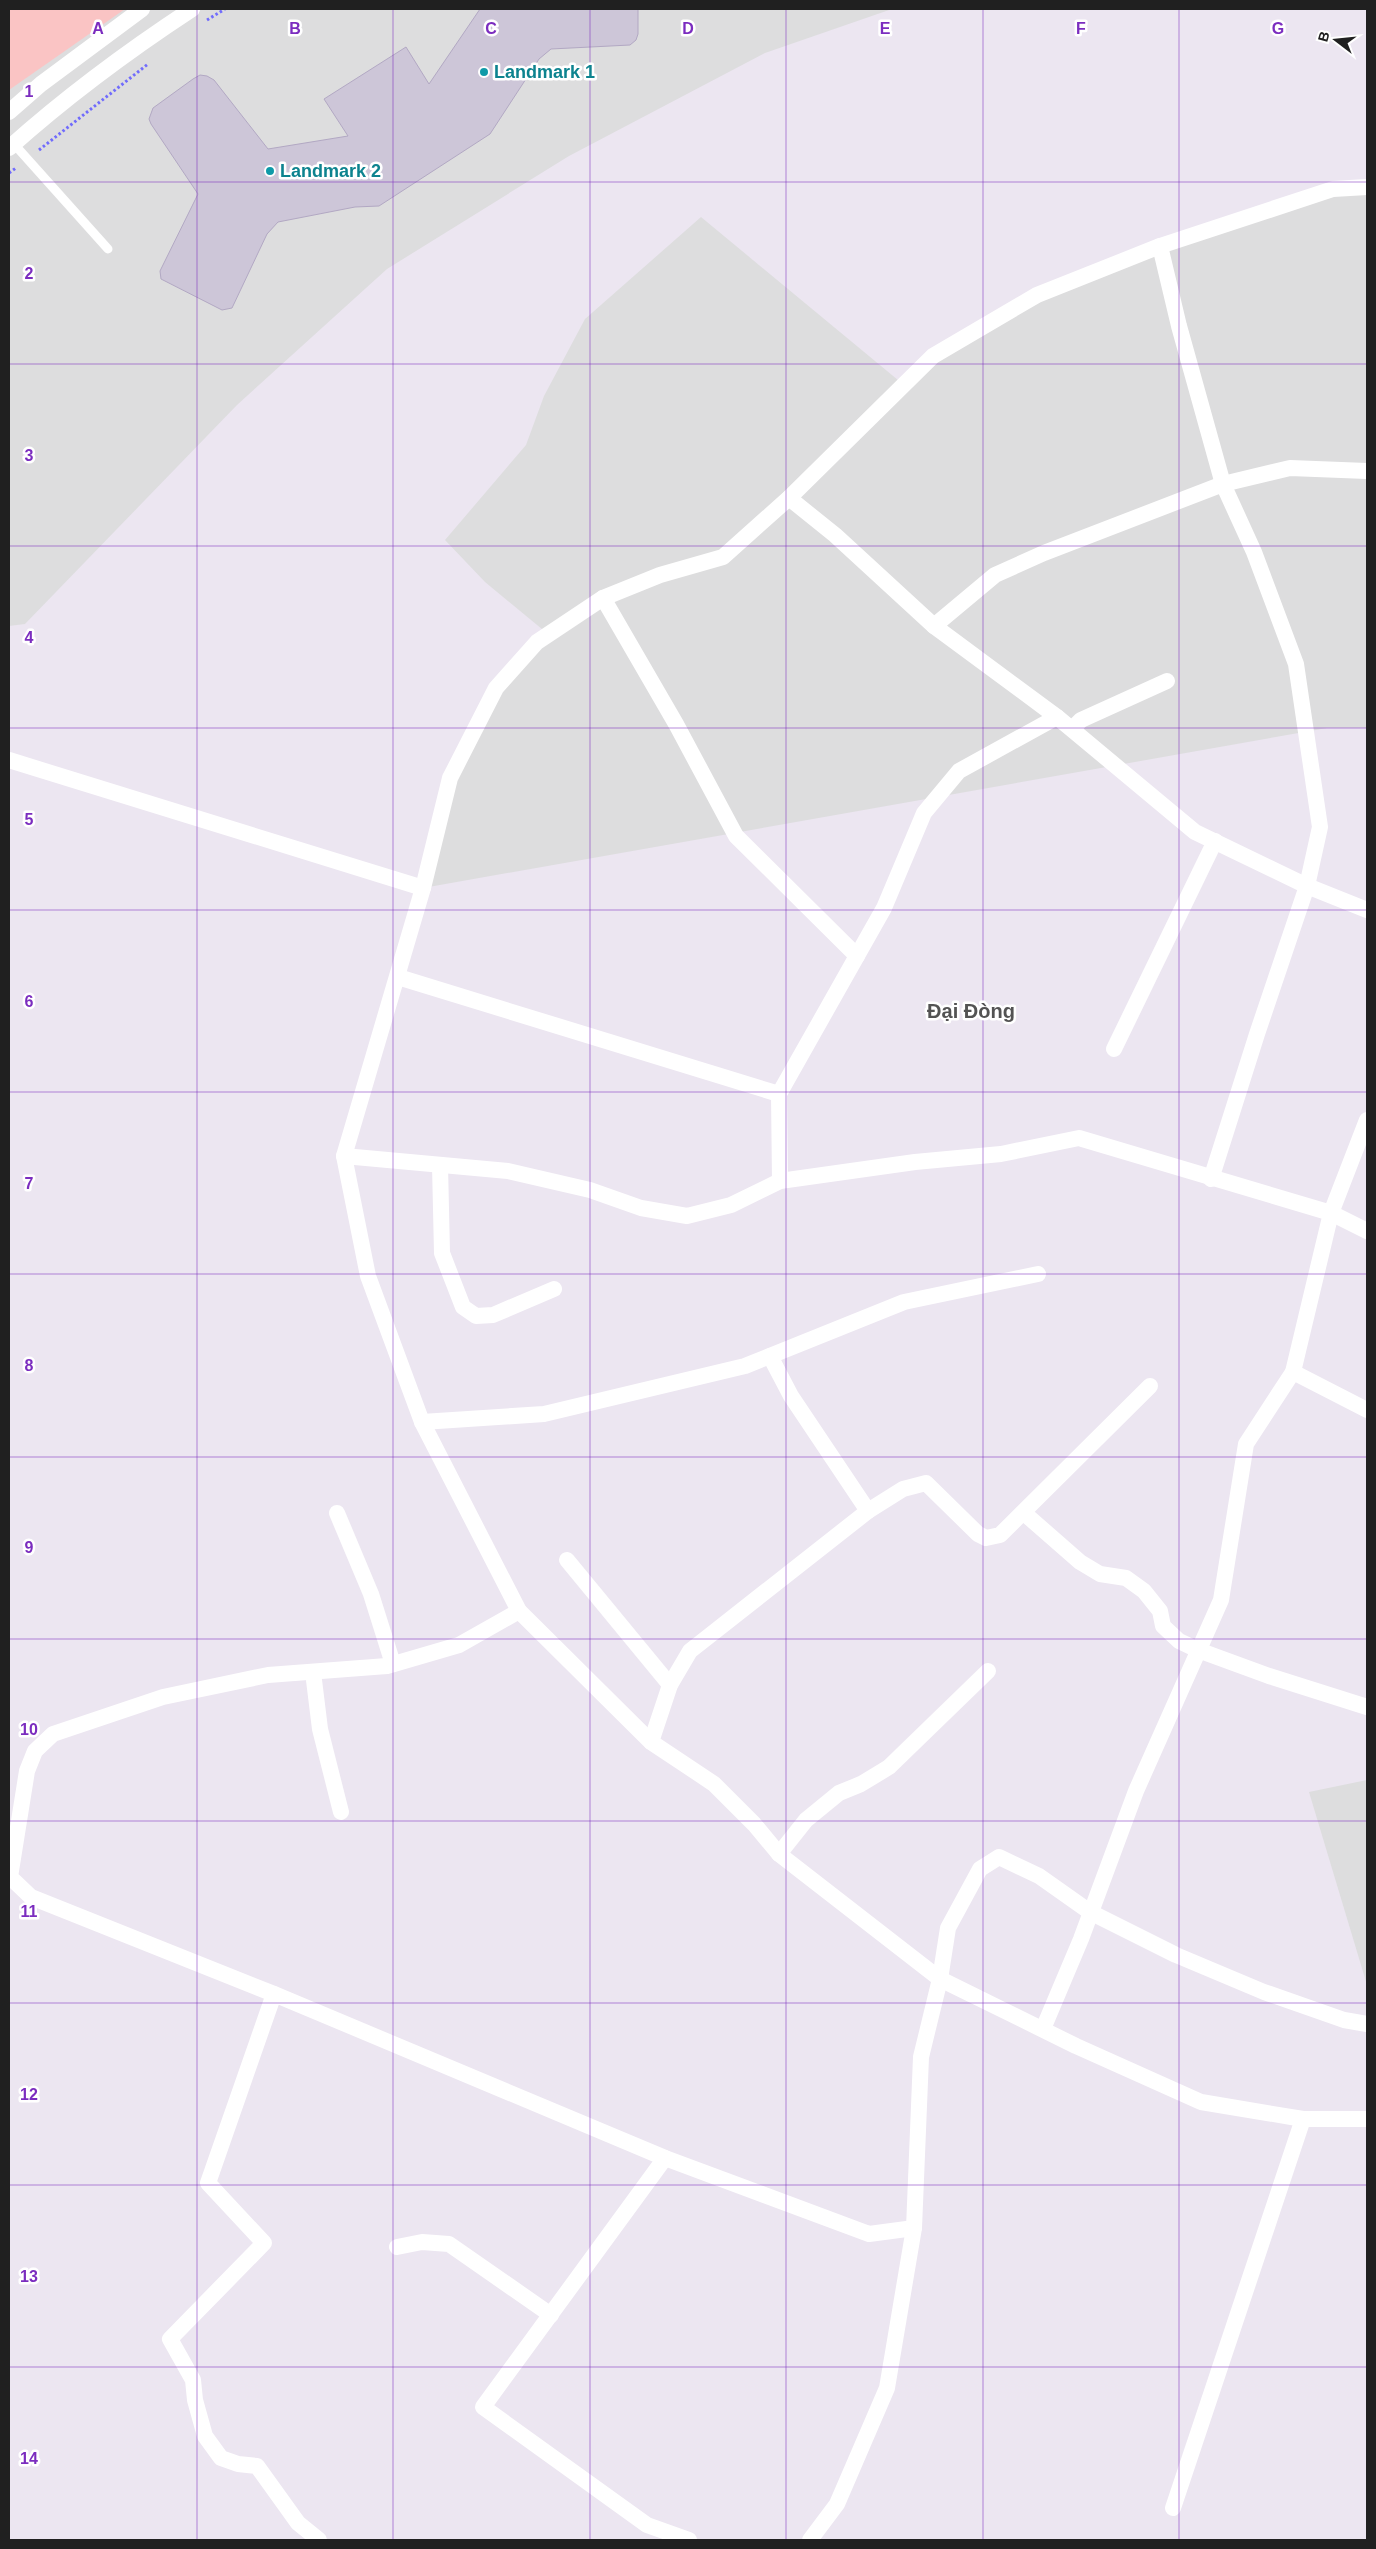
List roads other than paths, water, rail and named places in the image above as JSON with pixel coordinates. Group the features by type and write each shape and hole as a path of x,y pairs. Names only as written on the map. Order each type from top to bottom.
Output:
{"street":[{"path":"9,112 41,84 142,9"},
{"path":"11,146 55,107 153,35 192,9"},
{"path":"1367,187 1333,189 1160,246 1037,295 933,356 789,498 723,558 660,575 603,598 537,642 496,688 450,778 423,888 344,1156 368,1276 422,1422 519,1612 651,1742 714,1784 754,1824 779,1854 940,1979 1045,2023 1201,2102 1303,2119 1367,2119"},
{"path":"1160,246 1179,326 1223,484 1254,552 1296,664 1320,827 1308,886 1257,1034 1211,1179"},
{"path":"934,626 995,575 1044,553 1223,484 1290,468 1367,472"},
{"path":"789,498 835,535 934,626 1057,717 1194,832 1308,886 1367,910"},
{"path":"603,598 676,724 736,836 856,956"},
{"path":"1072,729 1081,720 1167,681"},
{"path":"780,1181 779,1094 884,908 924,813 959,771 1057,717"},
{"path":"9,760 423,888"},
{"path":"1114,1049 1215,842"},
{"path":"398,977 779,1094"},
{"path":"1045,2023 1080,1939 1136,1791 1221,1600 1246,1444 1293,1372 1331,1213 1367,1120"},
{"path":"344,1156 508,1171 590,1190 641,1208 687,1216 732,1205 780,1181 915,1162 1001,1154 1079,1138 1211,1179 1331,1213 1367,1230"},
{"path":"440,1165 442,1252 462,1307 476,1316 494,1315 554,1289"},
{"path":"422,1422 544,1414 745,1366 904,1302 1038,1274"},
{"path":"770,1356 791,1396 868,1511"},
{"path":"1293,1372 1367,1410"},
{"path":"651,1742 670,1685 690,1651 868,1511 903,1489 922,1483 936,1490 972,1528 986,1538 1000,1535 1150,1386"},
{"path":"337,1513 371,1594 393,1664"},
{"path":"1024,1513 1092,1570 1100,1574 1126,1578 1132,1582 1156,1604 1160,1611 1162,1626 1166,1632 1198,1650 1367,1707"},
{"path":"567,1560 670,1685"},
{"path":"519,1612 459,1645 393,1664 268,1675 163,1698 53,1734 36,1751 27,1772 11,1859 10,1877 31,1897 274,1994 665,2158 869,2234 914,2228"},
{"path":"779,1854 806,1820 839,1793 861,1784 889,1768 988,1671"},
{"path":"313,1672 320,1729 340,1812"},
{"path":"810,2540 837,2504 887,2388 914,2228 921,2057 940,1979 948,1928 980,1869 999,1857 1039,1876 1090,1912 1176,1955 1264,1992 1344,2020 1367,2024"},
{"path":"274,1994 208,2183 264,2243 170,2339 194,2380 195,2400 205,2436 222,2458 238,2464 257,2466 298,2523 319,2540"},
{"path":"1173,2508 1303,2119"},
{"path":"665,2158 483,2407 647,2525 689,2540"},
{"path":"397,2248 422,2242 448,2244 550,2315"}],"lane":[{"path":"11,146 27,159 108,249"}],"place":[{"name":"Landmark 1","path":"484,72"},
{"name":"Landmark 2","path":"270,171"}],"district":[{"name":"Đại Đòng","path":"971,1011"}]}
